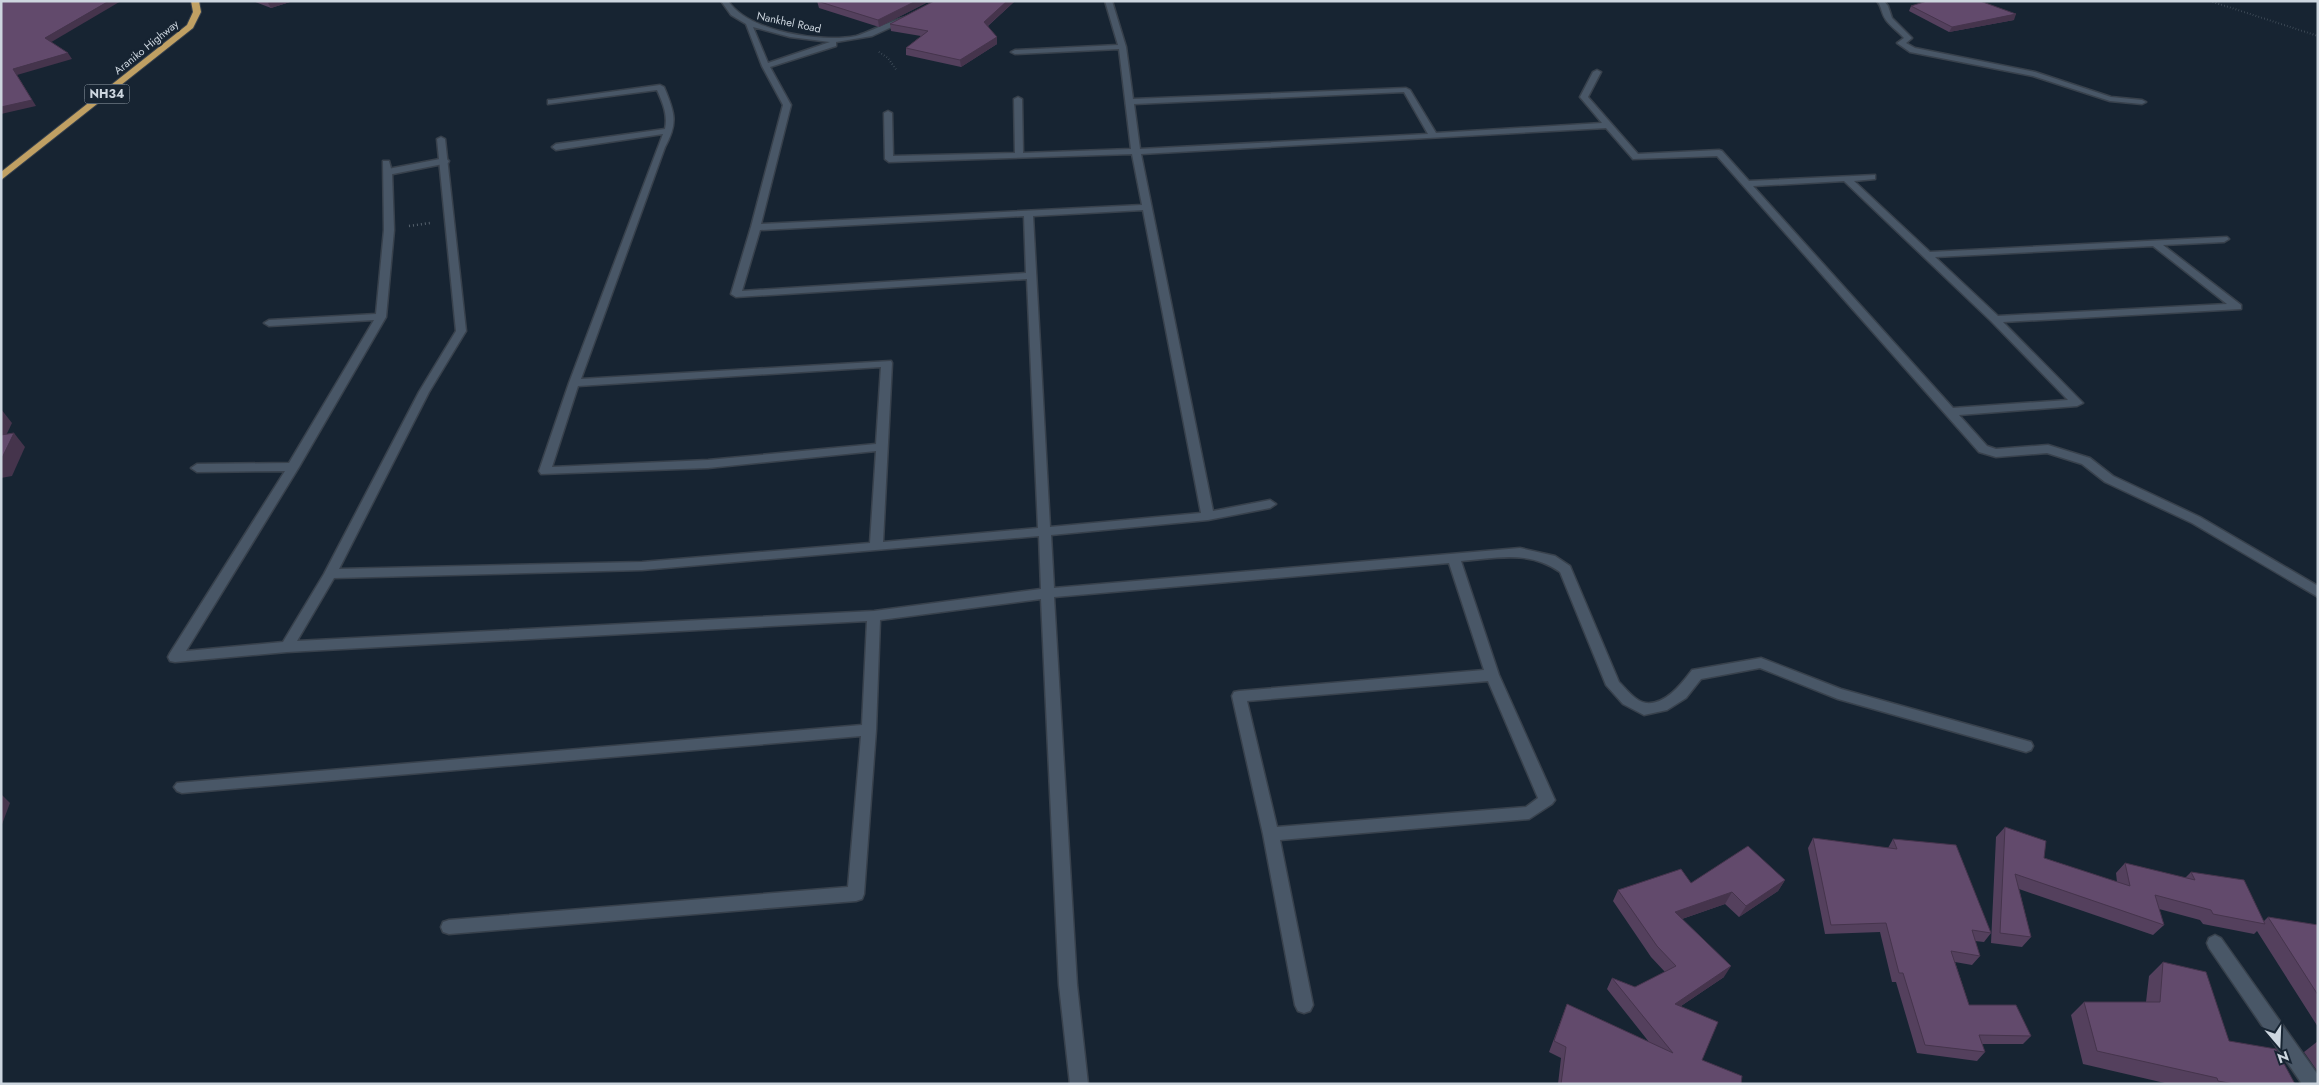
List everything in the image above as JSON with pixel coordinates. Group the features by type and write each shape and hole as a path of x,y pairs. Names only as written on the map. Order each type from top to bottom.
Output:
{"highway":[{"name":"Araniko Highway","path":"1,177 190,26 197,12 195,1"}],"street":[{"name":"Nankhel Road","path":"724,1 738,17 749,25 808,40 838,42 880,32 914,14"},
{"path":"1108,1 1122,47 1136,151 1208,516"},
{"path":"1880,1 1885,6 1884,12 1890,21 1908,38 1902,41 1904,46 1922,52 2035,74 2110,99 2142,102"},
{"path":"749,25 766,66 787,105 756,227 736,294 1032,276"},
{"path":"766,66 838,42"},
{"path":"1015,52 1122,47"},
{"path":"1596,72 1584,97 1636,157 1719,153 1983,449 1996,453 2048,449 2086,460 2109,479 2196,520 2318,592"},
{"path":"551,102 660,87 671,113 670,131 661,147 574,383 545,471 708,464 882,447"},
{"path":"1130,102 1406,90 1433,136"},
{"path":"1018,99 1019,156"},
{"path":"888,113 889,159 1136,151 1609,125"},
{"path":"556,147 670,131"},
{"path":"288,647 330,574 424,392 461,331 445,161 441,139"},
{"path":"445,161 387,168 389,230 381,317 293,466 175,657 288,647 874,616 1049,593 1520,552 1551,559 1564,569 1613,685 1628,700 1644,709 1662,706 1681,694 1697,674 1762,662 1838,694 2026,746"},
{"path":"1746,184 1872,177"},
{"path":"1847,179 1995,319 2077,403 1950,412"},
{"path":"756,227 1147,207"},
{"path":"1028,212 1068,985 1079,1084"},
{"path":"1928,255 2224,239"},
{"path":"1995,319 2236,307 2156,244"},
{"path":"269,324 381,317"},
{"path":"574,383 887,364 876,547"},
{"path":"197,468 293,466"},
{"path":"330,574 642,566 876,547 1208,516 1270,504"},
{"path":"1271,834 1529,813 1547,800 1492,675 1454,558"},
{"path":"449,927 856,894 869,730 874,616"},
{"path":"1304,1005 1271,834 1239,696 1492,675"},
{"path":"182,787 869,730"},
{"path":"2215,942 2313,1084"}],"path":[{"path":"2210,1 2318,36"},
{"path":"880,32 877,46 879,53 888,58 898,72"},
{"path":"389,230 450,219"}],"building":[{"path":"1,1 109,1 45,38 68,53 13,69 32,100 1,107"},
{"path":"817,1 916,1 878,20"},
{"path":"934,1 1007,1 984,22 997,37 960,60 906,48 928,31 890,24"},
{"path":"1927,1 1980,1 2016,14 1952,27 1911,6"},
{"path":"14,433 1,460 1,435"},
{"path":"2005,827 2046,841 2044,858 2130,886 2125,863 2195,880 2191,872 2244,880 2265,924 2213,914 2211,910 2155,895 2164,925 2015,874 2031,937 2000,933"},
{"path":"1813,838 1897,849 1893,839 1956,845 1991,933 1972,930 1980,956 1951,951 1969,1005 2016,1005 2031,1036 1979,1035 1985,1052 1925,1045 1903,973 1899,973 1886,923 1831,925"},
{"path":"1748,846 1785,880 1746,906 1732,892 1675,912 1731,966 1675,1004 1718,1022 1702,1060 1742,1076 1741,1084 1561,1084 1566,1047 1554,1041 1567,1004 1673,1053 1612,978 1635,987 1676,966 1657,946 1618,890 1681,869 1691,883"},
{"path":"2268,917 2318,925 2318,995"},
{"path":"2163,962 2206,972 2229,1041 2276,1049 2295,1084 2234,1084 2218,1081 2217,1078 2097,1051 2084,1002 2160,1002"}]}
